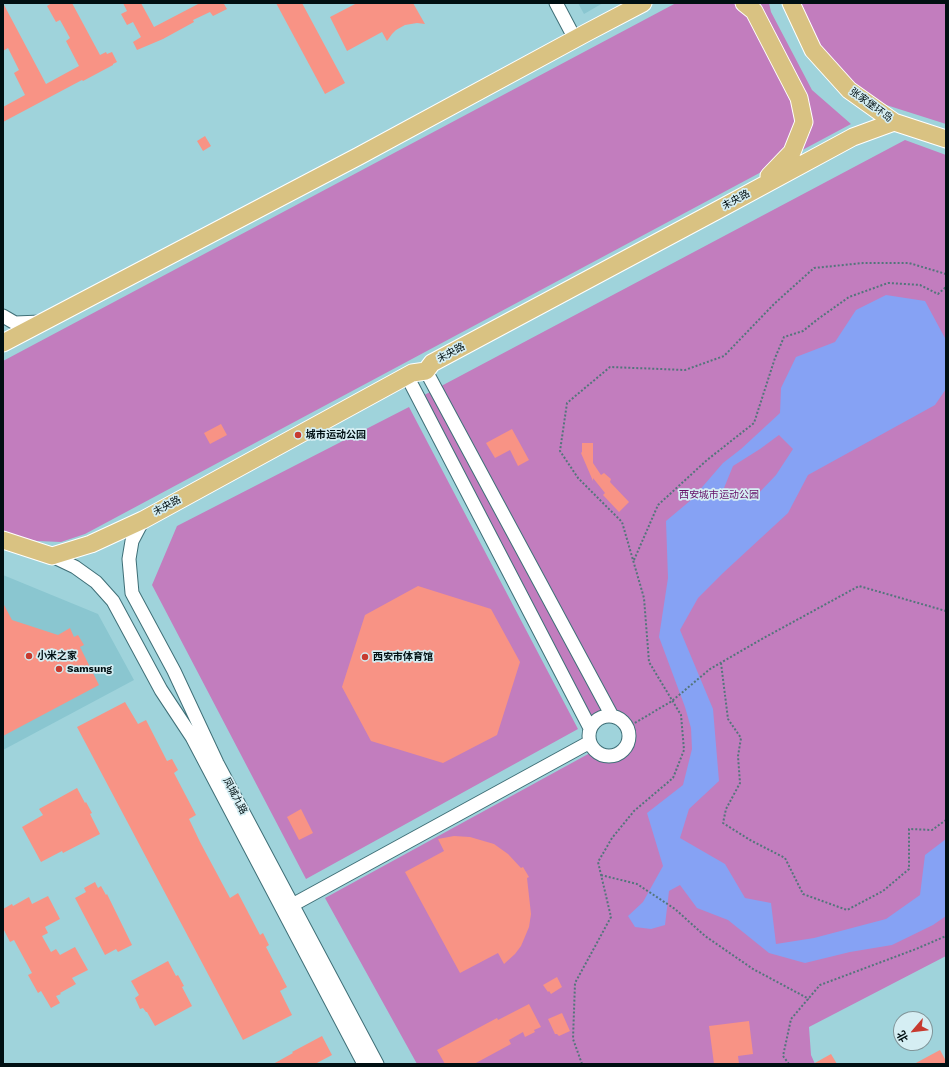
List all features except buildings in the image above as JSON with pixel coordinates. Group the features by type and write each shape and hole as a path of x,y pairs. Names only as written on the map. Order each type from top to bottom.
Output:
{"main road":[{"path":"3,343 352,159 643,3"},
{"path":"744,3 754,11 799,98 804,122 792,152 758,188"},
{"name":"张家堡环岛","path":"791,3 813,50 849,90 894,122 946,139"},
{"name":"未央路","path":"52,556 91,544 143,520 412,373 426,370 432,363 853,136 894,122"},
{"path":"3,540 52,556"}],"street":[{"path":"556,3 575,39"},
{"path":"3,316 15,322 43,322"},
{"path":"426,370 612,716"},
{"path":"407,376 590,728"},
{"name":"凤城九路","path":"143,520 132,541 129,559 132,593 174,671 217,763 364,1064"},
{"name":"凤城九路","path":"52,556 75,567 96,582 113,601 161,690 192,737 377,1064"},
{"path":"612,716 624,722 628,727 630,740 623,751 618,755 611,757 604,756 593,748 590,742 590,728 599,718 612,716"},
{"path":"288,907 590,742"}],"path":[{"path":"582,1064 573,1039 575,983 610,917 598,862 612,838 634,810 673,778 684,750 681,714 649,662 644,598 622,522 578,478 560,450 567,403 610,367 685,370 724,356 774,304 814,268 863,263 909,263 946,274"},
{"path":"633,562 658,505 707,460 754,423 775,358 784,337 803,331 849,297 888,283 920,285 938,294 946,287"},
{"path":"628,727 672,701 710,669 859,586 946,611"},
{"path":"721,663 728,719 741,738 738,756 740,783 726,809 723,824 785,858 803,894 847,910 883,891 909,869 909,829 932,830 946,820"},
{"path":"601,875 637,884 675,909 705,936 752,969 809,999"},
{"path":"788,1064 783,1056 791,1020 820,986 916,950 946,936"}],"shaded area":[{"path":"578,3 603,3 584,14"},
{"path":"3,575 98,614 134,680 3,750"}],"green space":[{"path":"676,3 769,3 771,12 812,90 851,124 85,534 61,542 37,541 17,537 3,530 3,361"},
{"path":"801,3 946,3 946,124 883,104 859,89 843,74 817,42"},
{"name":"西安城市运动公园","path":"905,140 946,155 946,956 809,1027 811,1055 815,1064 417,1064 325,898 590,753 603,761 615,760 629,754 634,744 634,731 629,721 619,713 604,711 582,720 413,401"},
{"name":"西安市体育馆","path":"409,407 578,729 306,879 152,585 177,526"}],"water":[{"path":"886,295 925,301 946,340 946,389 935,405 808,475 788,513 698,598 680,630 713,709 719,781 689,809 680,838 725,864 745,898 771,903 776,944 814,938 886,919 920,895 925,855 946,839 946,916 933,925 892,945 850,952 805,963 769,953 728,920 697,908 680,885 669,891 665,925 651,929 635,927 628,916 643,902 663,866 647,813 683,785 692,749 691,728 685,707 659,637 668,578 666,521 691,500 723,463 741,449 780,413 781,388 796,357 835,342 856,310","holes":["779,435 793,449 776,475 755,497 728,499 724,488 733,466"]}],"place":[{"name":"城市运动公园","path":"298,435"},
{"name":"小米之家","path":"29,656"},
{"name":"西安市体育馆","path":"365,657"},
{"name":"Samsung","path":"59,669"}]}
